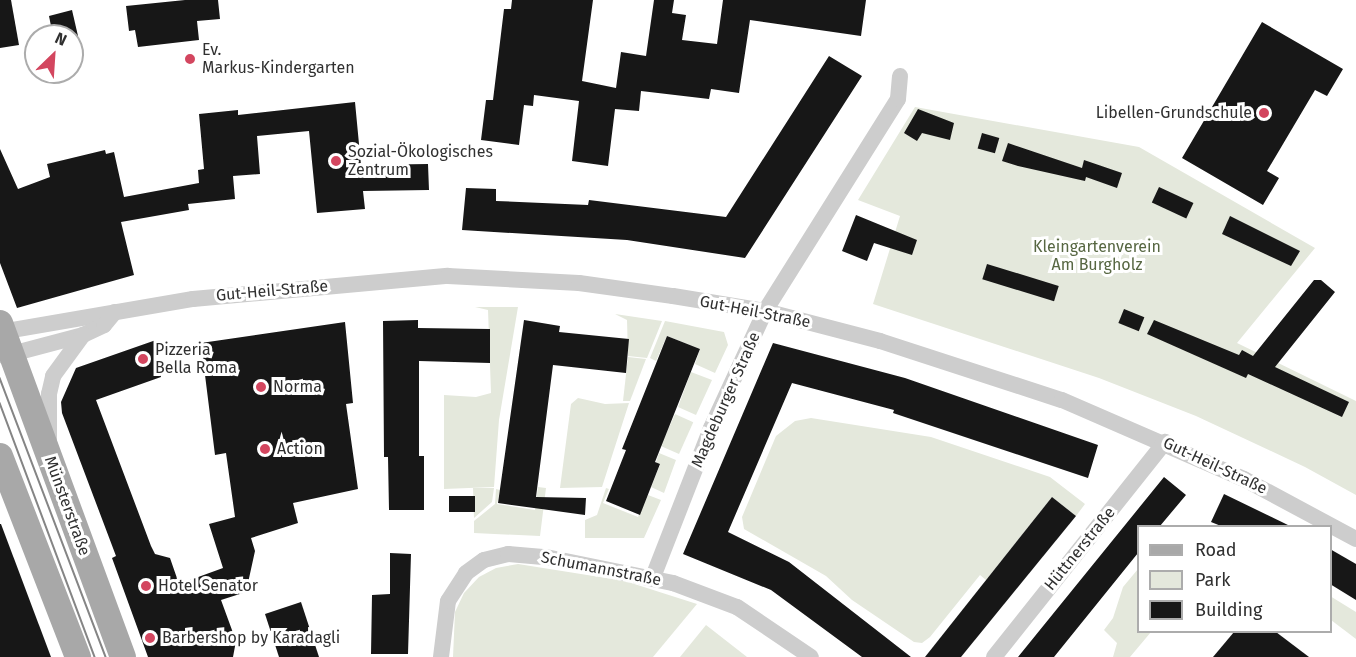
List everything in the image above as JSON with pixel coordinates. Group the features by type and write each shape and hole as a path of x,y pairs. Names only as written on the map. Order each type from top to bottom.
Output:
{"main road":[{"name":"Münsterstraße","path":"1,329 7,356 49,455 123,657"},
{"path":"0,456 78,657"}],"street":[{"name":"Magdeburger Straße","path":"653,577 711,428 765,311 898,99 900,76"},
{"name":"Gut-Heil-Straße","path":"1,329 165,303 448,276 579,282 765,311 880,341 970,369 1062,400 1165,442 1328,525"},
{"name":"Gut-Heil-Straße","path":"7,356 83,335 104,325 115,312"},
{"name":"Gut-Heil-Straße","path":"49,455 49,394 53,376 83,335"},
{"name":"Hüttnerstraße","path":"994,657 1165,442"},
{"name":"Gut-Heil-Straße","path":"1332,527 1356,539"},
{"name":"Schumannstraße","path":"441,657 448,601 466,573 484,560 508,554 546,557 653,577 737,607 791,640 811,657"}],"green space":[{"name":"Kleingartenverein Am Burgholz","path":"915,107 1139,147 1315,248 1237,343 1356,401 1356,495 1305,467 1196,416 1099,378 873,304 900,216 858,200"},
{"path":"475,307 518,307 499,420 494,487 444,489 444,395 476,397 491,393 488,310"},
{"path":"615,314 662,321 647,358 628,356 627,320"},
{"path":"665,321 724,332 728,345 715,373 695,364 700,349 667,336 656,361 650,358"},
{"path":"628,357 646,359 630,401 623,401"},
{"path":"691,372 712,380 696,415 678,407"},
{"path":"578,398 605,404 629,403 602,487 560,488 571,404"},
{"path":"675,414 693,422 679,454 661,446"},
{"path":"811,418 931,437 1050,477 1085,504 1076,516 1052,497 986,580 980,575 930,637 922,643 914,642 852,600 826,576 744,529 742,517 776,436 795,421"},
{"path":"659,453 676,460 664,493 651,487 660,465 656,462"},
{"path":"538,487 546,488 540,536 474,533 474,521 495,504 496,489 500,490 497,504 535,510"},
{"path":"473,488 494,488 492,502 474,518"},
{"path":"606,488 609,489 603,503 638,517 648,495 661,500 644,538 585,538 585,520 597,515"},
{"path":"518,564 625,581 697,604 653,657 453,657 455,612 464,593 479,577 496,568"},
{"path":"1137,570 1137,633 1150,633 1130,657 1113,657 1117,643 1104,630 1113,618 1123,587"},
{"path":"1332,597 1356,612 1356,639 1332,621"},
{"path":"706,625 747,657 680,657"}],"building":[{"path":"0,0 11,0 19,45 0,48"},
{"path":"185,0 218,0 220,19 197,21 199,40 138,47 135,30 129,31 126,6"},
{"path":"512,0 593,0 582,81 616,88 621,52 646,56 654,0 674,0 672,13 686,15 682,40 717,44 723,0 866,0 861,36 750,20 739,93 711,89 709,99 641,91 639,111 615,109 608,166 572,161 579,101 534,95 533,106 524,105 519,145 481,140 486,100 493,100 504,9 511,9"},
{"path":"72,10 75,24 51,24 49,16"},
{"path":"1262,22 1343,69 1327,96 1315,90 1267,171 1279,178 1263,205 1182,158"},
{"path":"829,56 862,76 745,258 627,240 462,230 466,188 496,189 496,201 588,205 589,200 726,217"},
{"path":"355,102 361,165 428,164 429,190 363,191 365,209 317,213 309,131 257,136 260,174 233,176 235,199 188,204 189,210 121,222 134,275 17,308 0,263 0,149 18,189 50,177 47,164 105,150 106,154 114,152 124,197 199,183 198,170 204,169 199,114 238,110 238,115"},
{"path":"918,109 954,123 950,140 922,133 917,141 904,133"},
{"path":"982,133 999,138 995,153 978,148"},
{"path":"1008,143 1082,168 1084,160 1122,173 1117,188 1086,177 1085,181 1002,161"},
{"path":"1159,187 1193,203 1186,218 1152,202"},
{"path":"856,215 917,240 912,255 874,243 867,261 842,251"},
{"path":"1230,216 1300,251 1291,266 1222,234"},
{"path":"987,264 1059,286 1054,301 982,279"},
{"path":"1314,280 1321,280 1335,292 1275,367 1349,402 1342,417 1248,374 1246,378 1147,334 1154,320 1239,355 1242,350 1253,356"},
{"path":"1124,309 1144,317 1139,331 1118,323"},
{"path":"418,320 418,328 490,329 490,363 419,361 419,456 424,456 424,510 389,510 388,457 384,457 383,321"},
{"path":"524,320 560,326 559,332 629,339 626,373 553,365 536,497 586,498 585,515 498,503"},
{"path":"345,322 353,403 346,404 358,489 293,503 298,523 251,538 255,551 246,592 221,600 236,641 233,657 148,657 112,558 116,556 62,413 61,402 76,368 156,340 161,377 96,400 151,546 155,554 170,558 179,584 223,568 209,524 235,517 226,453 215,455 201,343"},
{"path":"667,336 700,349 655,462 660,464 640,515 606,501 626,450 622,449"},
{"path":"773,343 905,378 1098,445 1088,478 893,413 894,410 792,383 728,532 789,562 911,657 862,657 771,590 683,554"},
{"path":"1164,477 1186,495 1161,525 1137,525 1137,554 1054,657 1018,657"},
{"path":"1224,494 1288,525 1218,525 1211,522"},
{"path":"449,496 475,496 475,512 449,512"},
{"path":"1052,497 1076,516 961,657 925,657"},
{"path":"1,524 51,657 0,657"},
{"path":"1332,550 1356,564 1356,600 1332,585"},
{"path":"390,553 411,554 408,654 371,654 372,595 390,594"},
{"path":"301,602 319,657 279,657 265,614"},
{"path":"1233,633 1277,633 1309,657 1213,657"}],"tram line":[{"path":"0,378 106,657"},
{"path":"0,403 95,657"}],"place":[{"name":"Ev. Markus-Kindergarten","path":"190,59"},
{"name":"Libellen-Grundschule","path":"1264,113"},
{"name":"Sozial-Ökologisches Zentrum","path":"336,161"},
{"name":"Pizzeria Bella Roma","path":"143,359"},
{"name":"Norma","path":"261,387"},
{"name":"Action","path":"265,449"},
{"name":"Hotel Senator","path":"146,586"},
{"name":"Barbershop by Karadagli","path":"150,638"}]}
